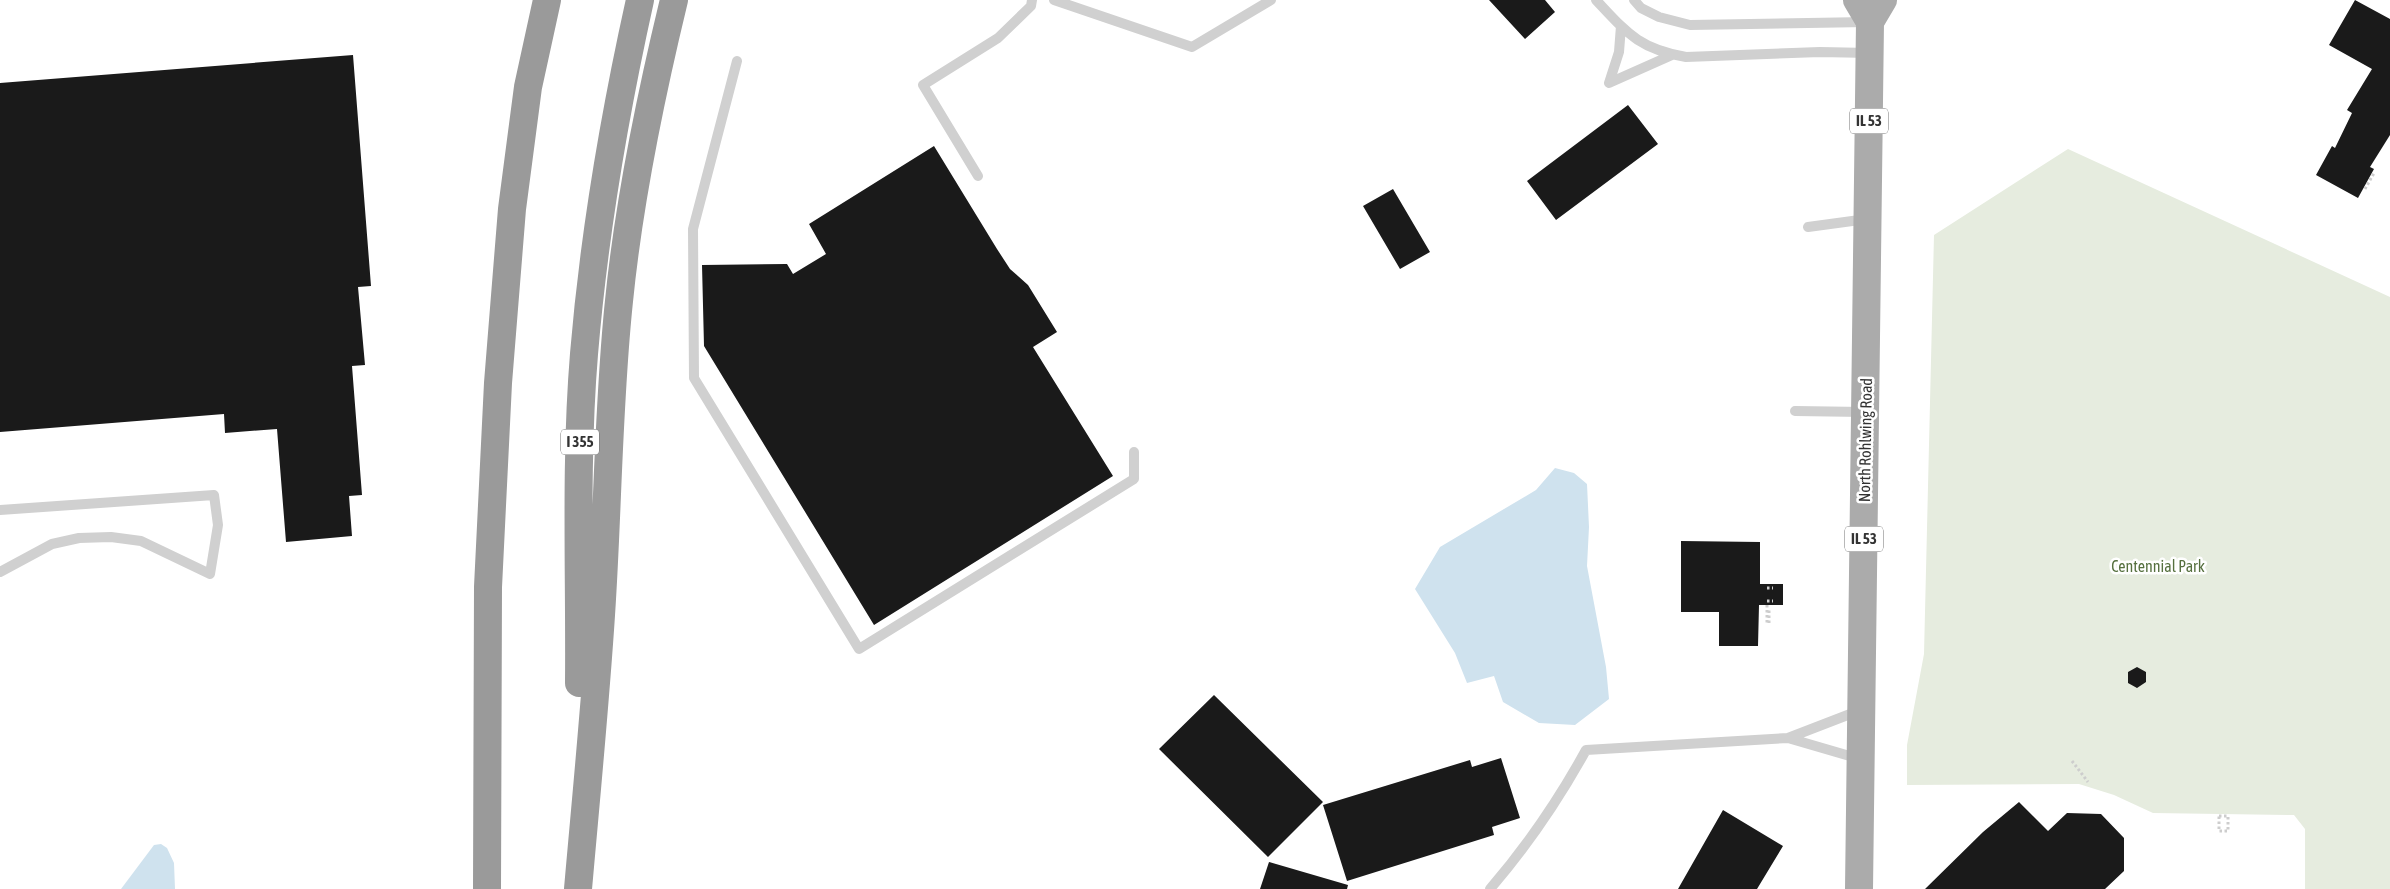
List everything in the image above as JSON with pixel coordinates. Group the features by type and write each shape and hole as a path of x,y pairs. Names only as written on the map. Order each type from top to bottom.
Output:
{"highway":[{"path":"487,889 488,587 498,383 512,209 528,87 543,0"},
{"path":"539,30 547,0"},
{"name":"I 355","path":"578,889 580,434 584,355 599,210 640,0"},
{"path":"578,889 601,615 611,392 619,300 630,216 658,65 674,0"}],"main road":[{"name":"North Rohlwing Road","path":"1859,889 1870,7"}],"lane":[{"path":"978,176 923,85 998,38 1031,6 1032,0"},
{"path":"1054,0 1192,47 1271,0"},
{"path":"1596,0 1621,26 1645,46 1672,55 1686,57 1820,52 1870,53"},
{"path":"1634,0 1641,8 1659,17 1690,25 1870,7"},
{"path":"1621,26 1618,52 1609,83 1672,55"},
{"path":"736,61 693,229 694,378 859,649 1134,479 1134,452"},
{"path":"1808,227 1868,218"},
{"path":"1795,411 1866,412"},
{"path":"0,510 214,495 218,525 210,574 141,542 111,537 79,538 52,544 0,572"},
{"path":"1490,889 1523,850 1563,792 1586,750 1788,738 1862,709"},
{"path":"1788,738 1861,759"}],"path":[{"path":"2366,189 2374,173"},
{"path":"1767,588 1773,588"},
{"path":"1768,605 1773,601"},
{"path":"2072,761 2088,782"},
{"path":"2219,816 2228,816 2228,831 2219,831 2219,816"}],"green space":[{"name":"Centennial Park","path":"2068,149 2390,297 2390,889 2305,889 2305,829 2294,815 2153,813 2114,795 2079,784 1907,785 1907,745 1924,654 1934,235"}],"water":[{"path":"1555,468 1574,473 1587,484 1589,527 1587,566 1606,667 1609,699 1575,725 1539,723 1503,702 1494,676 1467,683 1455,653 1415,589 1440,547 1536,490"},
{"path":"161,844 167,848 174,863 175,889 121,889 154,845"}],"building":[{"path":"1489,0 1545,0 1555,12 1525,39"},
{"path":"2355,0 2390,19 2390,135 2370,167 2374,169 2358,198 2316,175 2332,146 2335,148 2352,113 2347,110 2372,69 2329,45"},
{"path":"353,55 371,286 358,287 365,365 352,366 362,495 349,496 352,536 286,542 277,429 225,433 224,414 0,432 0,83"},
{"path":"1628,105 1658,144 1556,220 1527,181"},
{"path":"934,146 1010,269 1028,285 1057,332 1033,347 1113,476 874,625 704,346 702,265 787,264 793,274 826,254 809,224"},
{"path":"1393,189 1430,252 1400,269 1363,206"},
{"path":"1681,541 1760,542 1760,584 1783,584 1783,605 1759,605 1758,646 1719,646 1719,612 1681,612"},
{"path":"2137,667 2146,672 2146,682 2137,688 2128,683 2128,672"},
{"path":"1214,695 1323,802 1268,857 1159,749"},
{"path":"1501,758 1520,818 1492,827 1494,835 1347,881 1323,805 1470,760 1472,767"},
{"path":"2019,802 2048,831 2067,813 2101,814 2124,838 2124,871 2105,889 1925,889 1983,832"},
{"path":"1723,810 1783,846 1757,889 1678,889"},
{"path":"1269,862 1348,885 1347,889 1260,889"}]}
